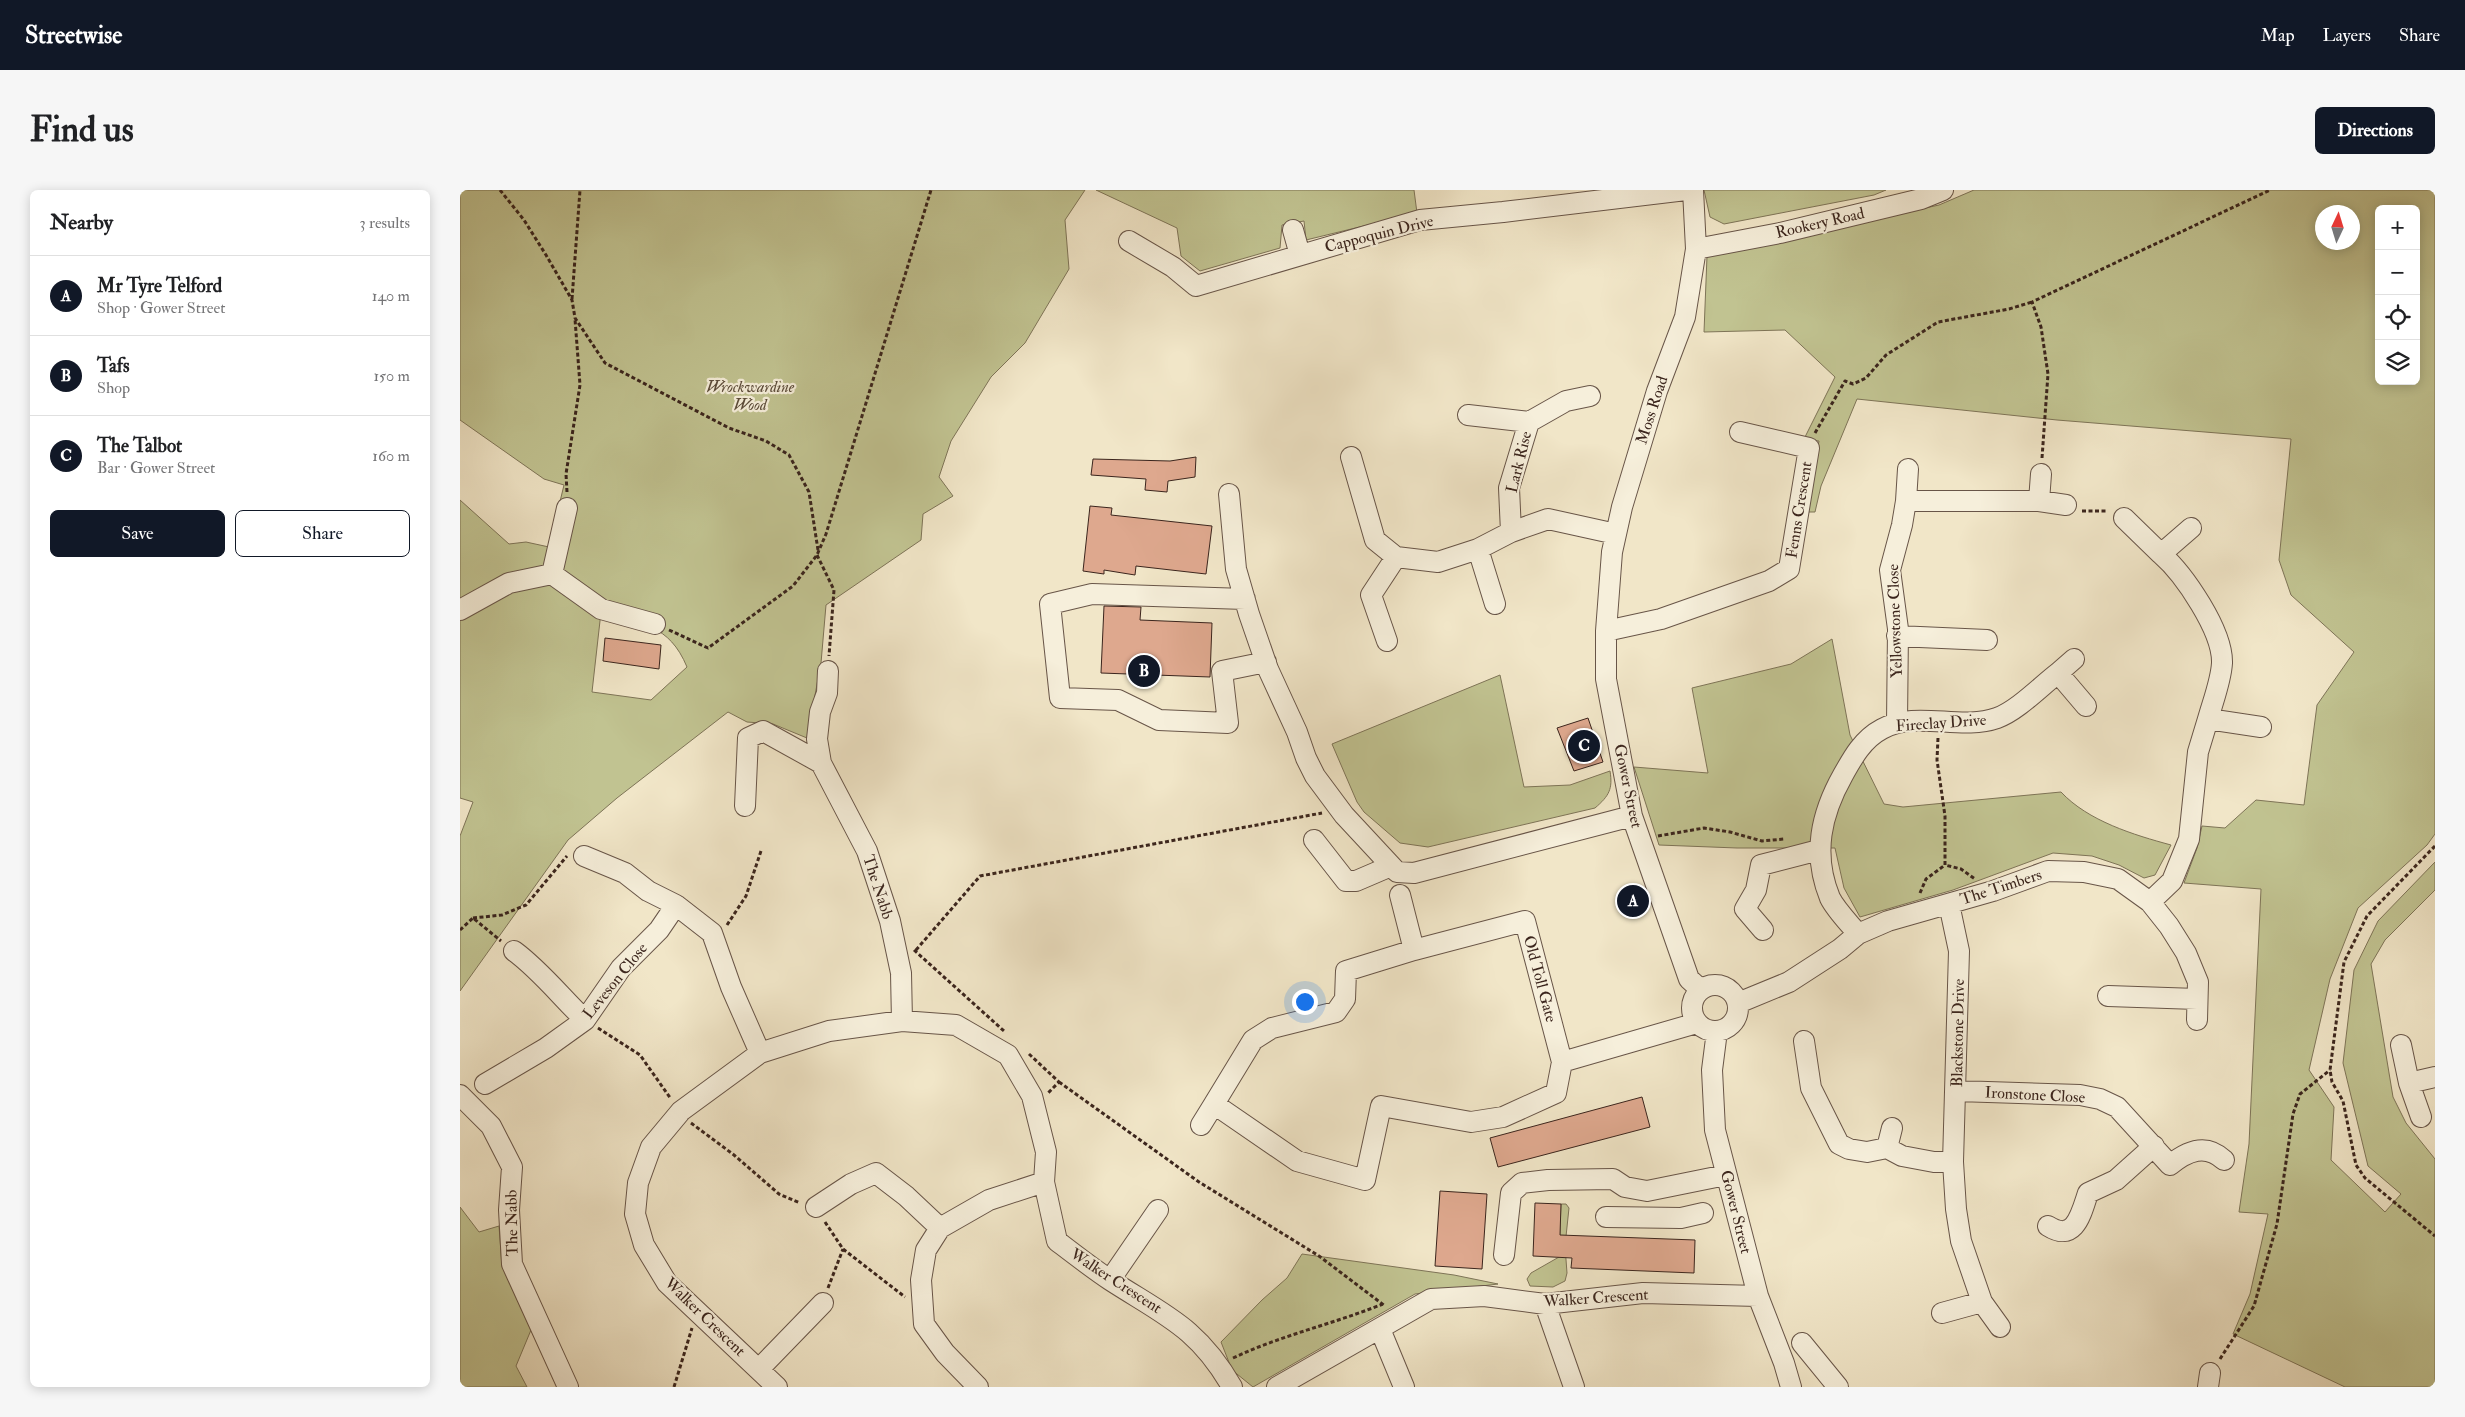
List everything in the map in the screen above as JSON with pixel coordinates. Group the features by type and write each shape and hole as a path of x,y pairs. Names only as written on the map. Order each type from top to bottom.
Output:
{"street":[{"name":"Cappoquin Drive","path":"1129,241 1168,264 1196,286 1420,220 1686,190"},
{"name":"Moss Road","path":"1606,631 1612,552 1616,534 1657,391 1685,317 1696,249 1693,190"},
{"name":"Rookery Road","path":"1696,249 1884,208 1921,199 1942,190"},
{"path":"1293,230 1300,255"},
{"path":"1468,415 1529,422 1566,400 1590,396"},
{"name":"Lark Rise","path":"1511,532 1509,488 1529,422"},
{"name":"Fenns Crescent","path":"1606,631 1661,619 1770,581 1790,569 1809,448 1740,432"},
{"path":"1351,457 1375,540 1396,557 1438,562 1478,549 1511,532 1548,519 1616,534"},
{"name":"Yellowstone Close","path":"1897,723 1898,628 1890,570 1902,525 1908,469"},
{"path":"2039,502 2041,474"},
{"path":"1228,494 1236,569 1266,662 1297,732 1306,758 1315,776 1340,809 1397,872 1414,874 1632,816"},
{"path":"1906,501 2039,502 2066,505"},
{"path":"552,574 567,508"},
{"path":"2124,518 2175,566 2211,621 2222,662 2198,752 2189,839 2172,882 2150,902"},
{"path":"2161,554 2191,528"},
{"path":"1478,549 1495,604"},
{"path":"1387,641 1371,595 1396,557"},
{"path":"460,610 509,583 552,574 601,609 655,624"},
{"path":"1245,599 1092,594 1050,604 1060,698 1118,700 1159,720 1228,722 1222,671 1266,662"},
{"name":"Gower Street","path":"1606,631 1606,679 1632,816 1689,979 1700,989"},
{"path":"1898,636 1987,640"},
{"name":"Fireclay Drive","path":"1858,934 1831,899 1822,869 1819,850 1826,813 1853,758 1868,738 1897,723 1939,722 1958,724 1999,718 2074,659"},
{"path":"820,763 817,739 820,712 827,693 828,671"},
{"path":"2058,673 2086,706"},
{"path":"2208,719 2261,727"},
{"path":"745,806 748,738 763,731 820,763"},
{"name":"The Nabb","path":"820,763 867,851 888,914 900,972 902,1021"},
{"path":"1314,840 1346,881 1356,881 1391,866"},
{"path":"1763,930 1745,909 1756,890 1761,865 1819,850"},
{"path":"584,856 625,873 648,891 676,905 712,933 731,987 760,1053"},
{"name":"The Timbers","path":"1738,1003 1788,982 1840,949 1858,934 1888,921 1983,894 2048,871 2084,872 2118,879 2150,902 2169,926 2186,953 2198,982 2197,1020"},
{"path":"1400,895 1414,950"},
{"name":"Blackstone Drive","path":"1949,904 1959,951 1957,1091 1953,1162 1961,1241 1982,1302 2000,1327"},
{"name":"Leveson Close","path":"485,1084 546,1048 585,1020 621,968 659,930 676,905"},
{"name":"Old Toll Gate","path":"1201,1125 1253,1040 1272,1028 1336,1012 1345,999 1346,971 1414,950 1525,921 1562,1062 1556,1094 1503,1117 1472,1122 1381,1106 1365,1180 1297,1161 1214,1104"},
{"path":"514,951 531,963 557,994 585,1020"},
{"path":"1718,984 1734,994 1738,1003 1738,1011 1732,1023 1717,1031 1704,1028 1697,1023 1692,1014 1692,1003 1700,989 1718,984"},
{"path":"2108,996 2198,998"},
{"name":"Walker Crescent","path":"777,1387 667,1284 644,1245 635,1214 638,1183 650,1147 681,1111 760,1053 829,1031 902,1021 956,1025 1008,1055 1032,1096 1046,1152 1044,1182 1057,1242 1110,1280 1160,1309 1188,1330 1219,1364 1232,1387"},
{"path":"1562,1062 1697,1023"},
{"name":"Gower Street","path":"1717,1031 1712,1070 1715,1130 1758,1296 1784,1363 1791,1387"},
{"path":"1804,1041 1810,1088 1839,1144 1849,1149 1867,1152 1887,1148 1902,1156 1934,1162 1953,1162"},
{"path":"2401,1045 2409,1083 2421,1117"},
{"path":"2409,1083 2435,1077"},
{"name":"Ironstone Close","path":"1957,1091 2080,1095 2100,1099 2117,1107 2170,1165 2190,1151 2208,1151 2217,1154 2224,1160"},
{"name":"The Nabb","path":"460,1095 491,1126 512,1167 509,1210 512,1264 568,1387"},
{"path":"1887,1148 1892,1128"},
{"path":"2048,1226 2056,1231 2067,1231 2072,1228 2080,1217 2088,1194 2116,1180 2154,1146"},
{"path":"816,1207 851,1184 876,1174 906,1196 940,1228"},
{"path":"1504,1256 1511,1193 1522,1183 1613,1179 1625,1188 1647,1191 1726,1175"},
{"path":"978,1387 945,1353 924,1324 921,1280 926,1250 940,1228 989,1200 1044,1182"},
{"path":"1678,1185 1681,1218"},
{"path":"1110,1280 1158,1210"},
{"path":"1606,1217 1681,1218 1703,1213"},
{"name":"Walker Crescent","path":"1277,1387 1431,1299 1484,1296 1545,1304 1643,1293 1758,1296"},
{"path":"1942,1313 1982,1302"},
{"path":"759,1369 823,1303"},
{"path":"1545,1304 1574,1387"},
{"path":"1380,1328 1404,1387"},
{"path":"1802,1342 1827,1383"}],"path":[{"path":"500,190 524,220 572,300"},
{"path":"567,508 566,474 580,385 572,300 580,190"},
{"path":"655,624 708,648 793,586 818,552 826,534 931,190"},
{"path":"1809,448 1816,430 1846,381 1853,384 1866,378 1886,355 1938,322 2009,309 2032,302 2270,190"},
{"path":"2032,302 2041,327 2048,374 2041,474"},
{"path":"575,318 605,363 729,428 766,441 789,455 809,492 818,552 834,590 828,671"},
{"path":"2066,505 2092,513 2115,512 2124,518"},
{"path":"1939,722 1937,760 1945,816 1945,864"},
{"path":"916,950 980,876 1340,809"},
{"path":"1640,839 1704,828 1730,832 1762,841 1789,839"},
{"path":"2435,846 2367,916 2344,962 2330,1070 2332,1082 2343,1101 2356,1165 2365,1178 2435,1236"},
{"path":"712,933 724,930 746,896 760,851"},
{"path":"460,930 473,918 502,915 526,904 570,852 584,856"},
{"path":"1945,864 1962,869 1974,878 1983,894"},
{"path":"1920,912 1919,898 1926,879 1945,864"},
{"path":"473,918 514,951"},
{"path":"2209,1380 2254,1306 2277,1224 2293,1114 2300,1094 2330,1070"},
{"path":"1059,1082 1199,1182 1319,1256 1400,1317"},
{"path":"816,1207 843,1249 901,1295 922,1303"},
{"path":"823,1303 843,1249"},
{"path":"1219,1364 1265,1343 1358,1314 1383,1304"},
{"path":"674,1387 697,1312"}],"green space":[{"name":"Wrockwardine Wood","path":"460,190 1085,190 1065,220 1069,269 1025,343 991,377 951,441 939,477 953,496 923,514 921,540 826,605 821,663 807,738 773,724 747,722 728,712 617,798 568,840 460,991 460,836 473,802 460,798 460,500 509,544 526,542 549,547 564,485 544,479 460,420","holes":["601,612 641,623 663,634 672,642 687,667 651,700 592,692"]},
{"path":"1096,190 1414,190 1417,213 1306,240 1304,221 1282,225 1280,248 1200,271 1181,256 1177,228"},
{"path":"1704,190 1886,190 1874,195 1724,224 1710,217"},
{"path":"1974,190 2435,190 2435,834 2427,845 2358,908 2330,979 2309,1070 2334,1107 2331,1160 2385,1212 2401,1194 2368,1166 2343,1063 2354,970 2378,921 2435,862 2435,890 2385,940 2371,964 2393,1097 2406,1123 2435,1159 2435,1387 2345,1387 2233,1334 2250,1294 2268,1214 2239,1212 2249,1144 2261,889 2184,883 2197,848 2202,826 2225,828 2256,800 2304,805 2317,705 2354,652 2291,595 2279,560 2291,439 2057,420 1857,399 1821,486 1815,512 1806,512 1819,441 1804,439 1835,377 1785,330 1704,332 1707,256 1939,205"},
{"path":"1832,639 1850,735 1884,804 1903,807 2061,792 2084,811 2112,826 2171,845 2155,875 2144,878 2119,865 2092,856 2053,853 1953,890 1860,917 1844,888 1835,848 1737,848 1659,845 1634,767 1708,773 1692,688 1791,664"},
{"path":"1500,675 1524,787 1570,785 1610,771 1611,783 1607,796 1595,808 1428,847 1400,843 1364,812 1357,802 1332,744"},
{"path":"1561,1204 1566,1204 1569,1208 1565,1246 1567,1273 1565,1281 1553,1287 1530,1286 1527,1279 1531,1273 1559,1257"},
{"path":"460,1207 479,1232 499,1226 502,1266 531,1330 516,1366 527,1387 460,1387"},
{"path":"1302,1254 1454,1275 1498,1284 1415,1294 1253,1387 1232,1370 1221,1342 1262,1300 1287,1278"}],"building":[{"path":"1196,457 1195,477 1168,481 1167,492 1145,490 1146,479 1091,475 1093,459 1170,461"},
{"path":"1090,506 1112,508 1111,515 1212,526 1206,574 1136,566 1135,575 1104,570 1104,574 1083,571"},
{"path":"1104,606 1141,607 1140,620 1212,623 1210,677 1101,673"},
{"path":"605,638 661,645 659,669 603,661"},
{"path":"1588,718 1603,762 1574,771 1557,728"},
{"path":"1642,1097 1650,1127 1498,1167 1490,1138"},
{"path":"1440,1191 1487,1194 1482,1269 1435,1266"},
{"path":"1535,1203 1561,1204 1560,1235 1695,1240 1694,1273 1571,1268 1572,1258 1533,1256"}],"place":[{"name":"Tafs","path":"1144,671"},
{"name":"The Talbot","path":"1584,746"},
{"name":"Mr Tyre Telford","path":"1633,901"}]}
